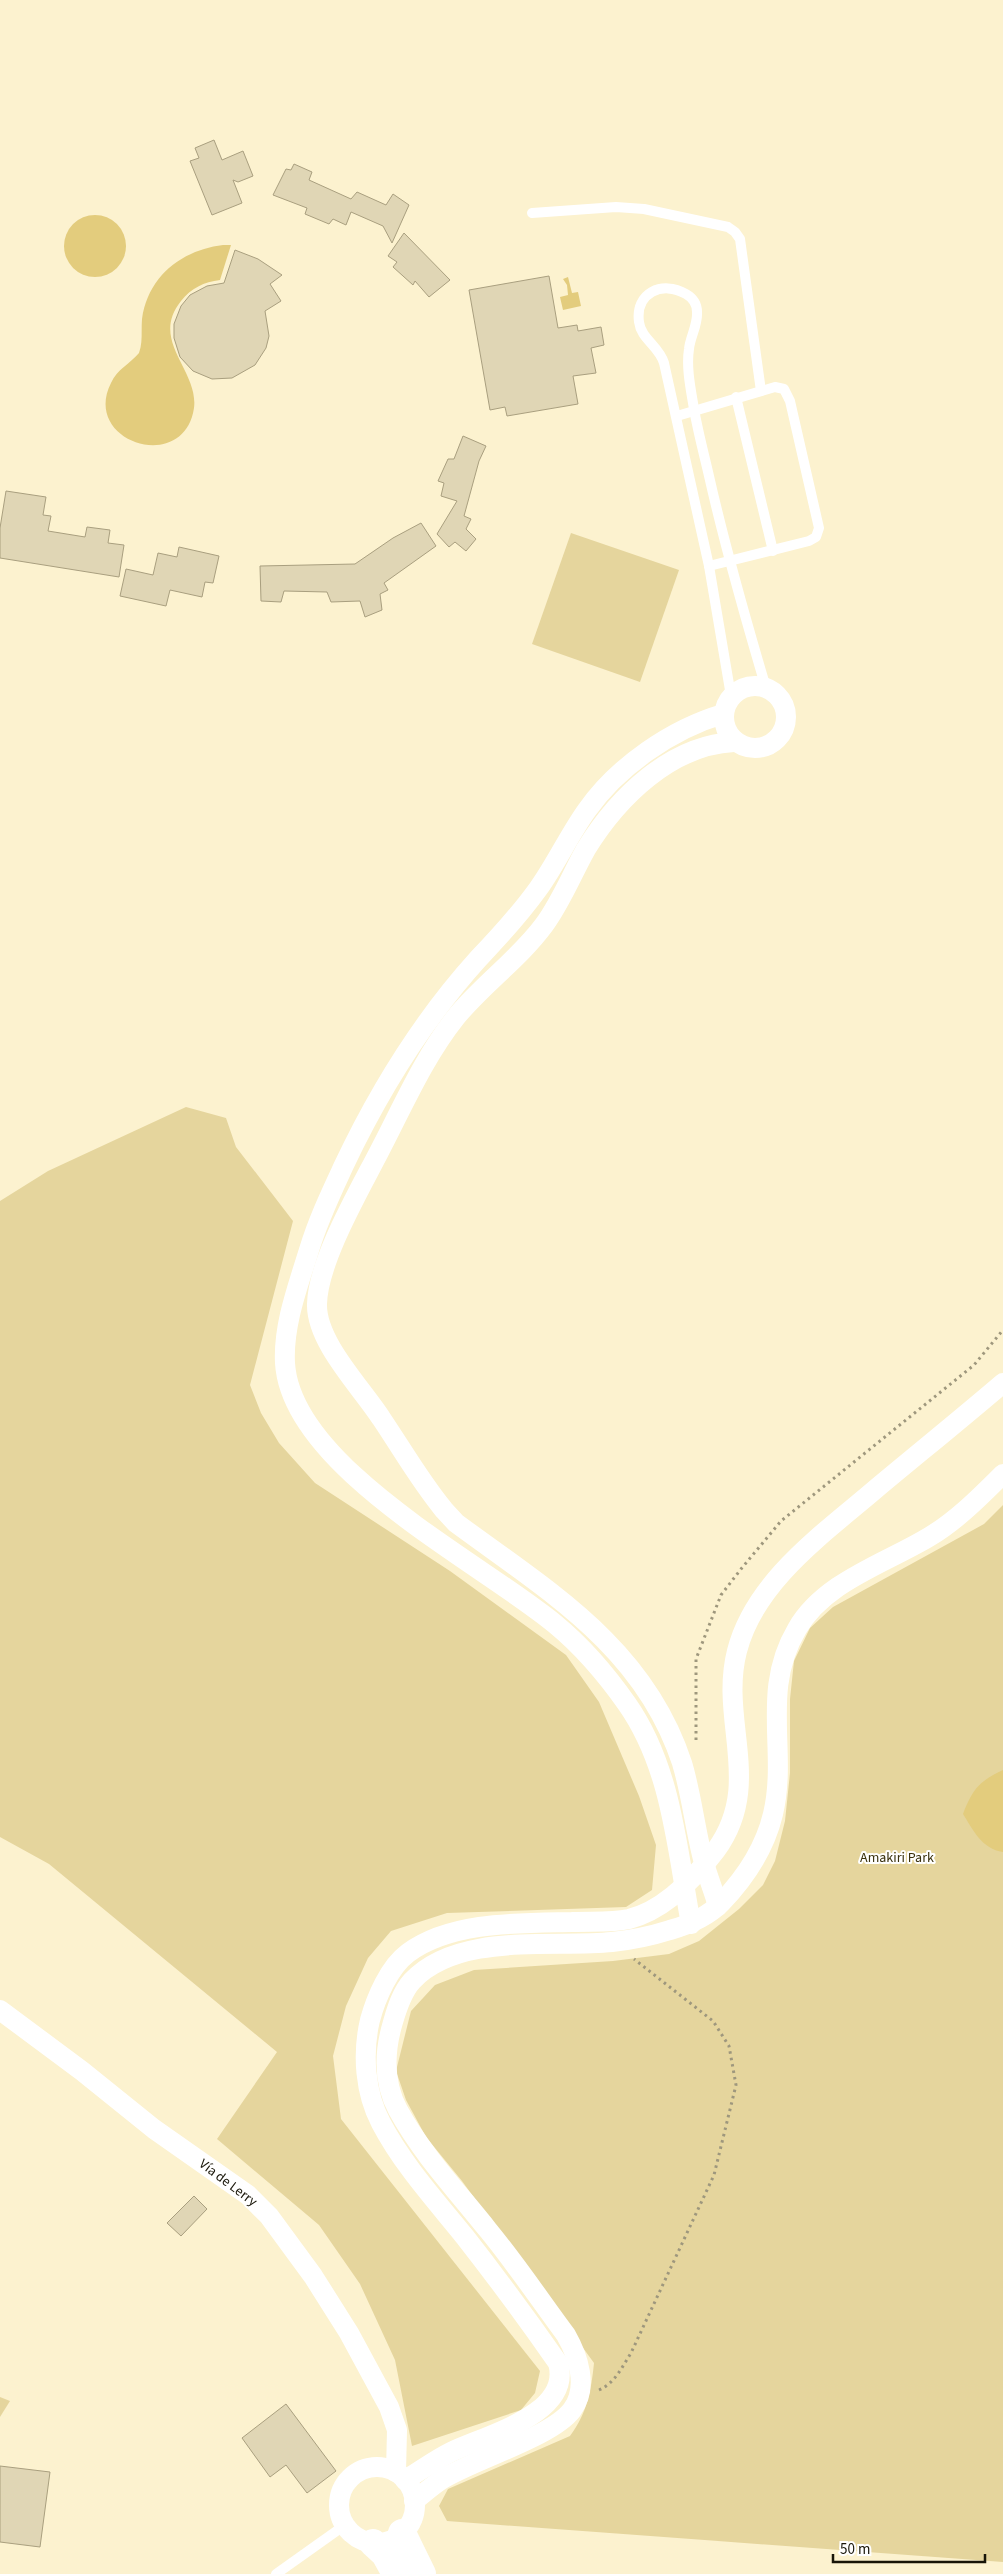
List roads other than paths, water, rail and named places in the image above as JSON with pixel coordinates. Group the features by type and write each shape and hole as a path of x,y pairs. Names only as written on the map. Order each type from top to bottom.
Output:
{"street":[{"path":"690,1924 678,1839 649,1741 630,1708 584,1650 555,1624 402,1513 342,1464 309,1427 296,1406 285,1364 286,1338 291,1311 315,1229 361,1130 400,1060 449,992 527,903 555,864 585,812 606,785 637,760 676,734 727,705 748,687 766,688 775,692 786,709 784,729 779,738 772,744 752,749 734,742 717,742 698,748 665,767 626,796 598,830 544,925 457,1016 436,1044 353,1204 322,1274 317,1307 323,1330 338,1358 444,1510 456,1523 565,1602 596,1628 652,1699 682,1763 704,1863 718,1906"},
{"path":"727,705 728,734 734,742"},
{"path":"401,2476 533,2415 551,2400 561,2374 558,2362 512,2297 413,2171 381,2124 370,2090 366,2057 367,2033 378,1998 393,1968 405,1955 419,1946 454,1933 494,1926 628,1919 660,1905 684,1887 726,1834 734,1816 740,1794 740,1775 733,1708 734,1674 737,1652 744,1630 757,1607 780,1577 812,1544 1003,1383"},
{"path":"414,2501 442,2479 551,2427 572,2410 579,2394 581,2369 574,2350 491,2233 420,2146 397,2108 388,2082 386,2057 390,2032 400,2002 412,1982 432,1967 471,1950 494,1947 612,1942 648,1936 690,1924 718,1906 755,1861 773,1814 777,1745 775,1708 779,1678 787,1650 802,1620 814,1606 856,1576 894,1557 948,1525 1003,1474"},
{"name":"Vía de Lerry","path":"0,2010 82,2071 154,2129 248,2195 269,2216 313,2276 348,2333 389,2407 396,2430 401,2476"},
{"path":"372,2467 384,2468 401,2476 414,2501 413,2516 402,2532 385,2542 373,2542 357,2537 345,2525 340,2514 339,2501 342,2489 350,2478 360,2471 372,2467"},
{"path":"402,2532 422,2574"},
{"path":"373,2542 385,2554 396,2574"}],"lane":[{"path":"532,213 616,207 644,209 715,224 735,232 740,238 761,391"},
{"path":"727,705 709,566 677,416 662,355 642,334 639,323 638,311 642,299 650,292 659,288 682,292 696,305 697,314 689,348 688,362 694,411 729,563 766,688"},
{"path":"677,416 775,387 784,389 790,401 819,528 816,537 809,541 729,563 709,566"},
{"path":"736,397 773,551"},
{"path":"276,2574 345,2525"}],"park label":[{"name":"Amakiri Park","path":"897,1858"}]}
